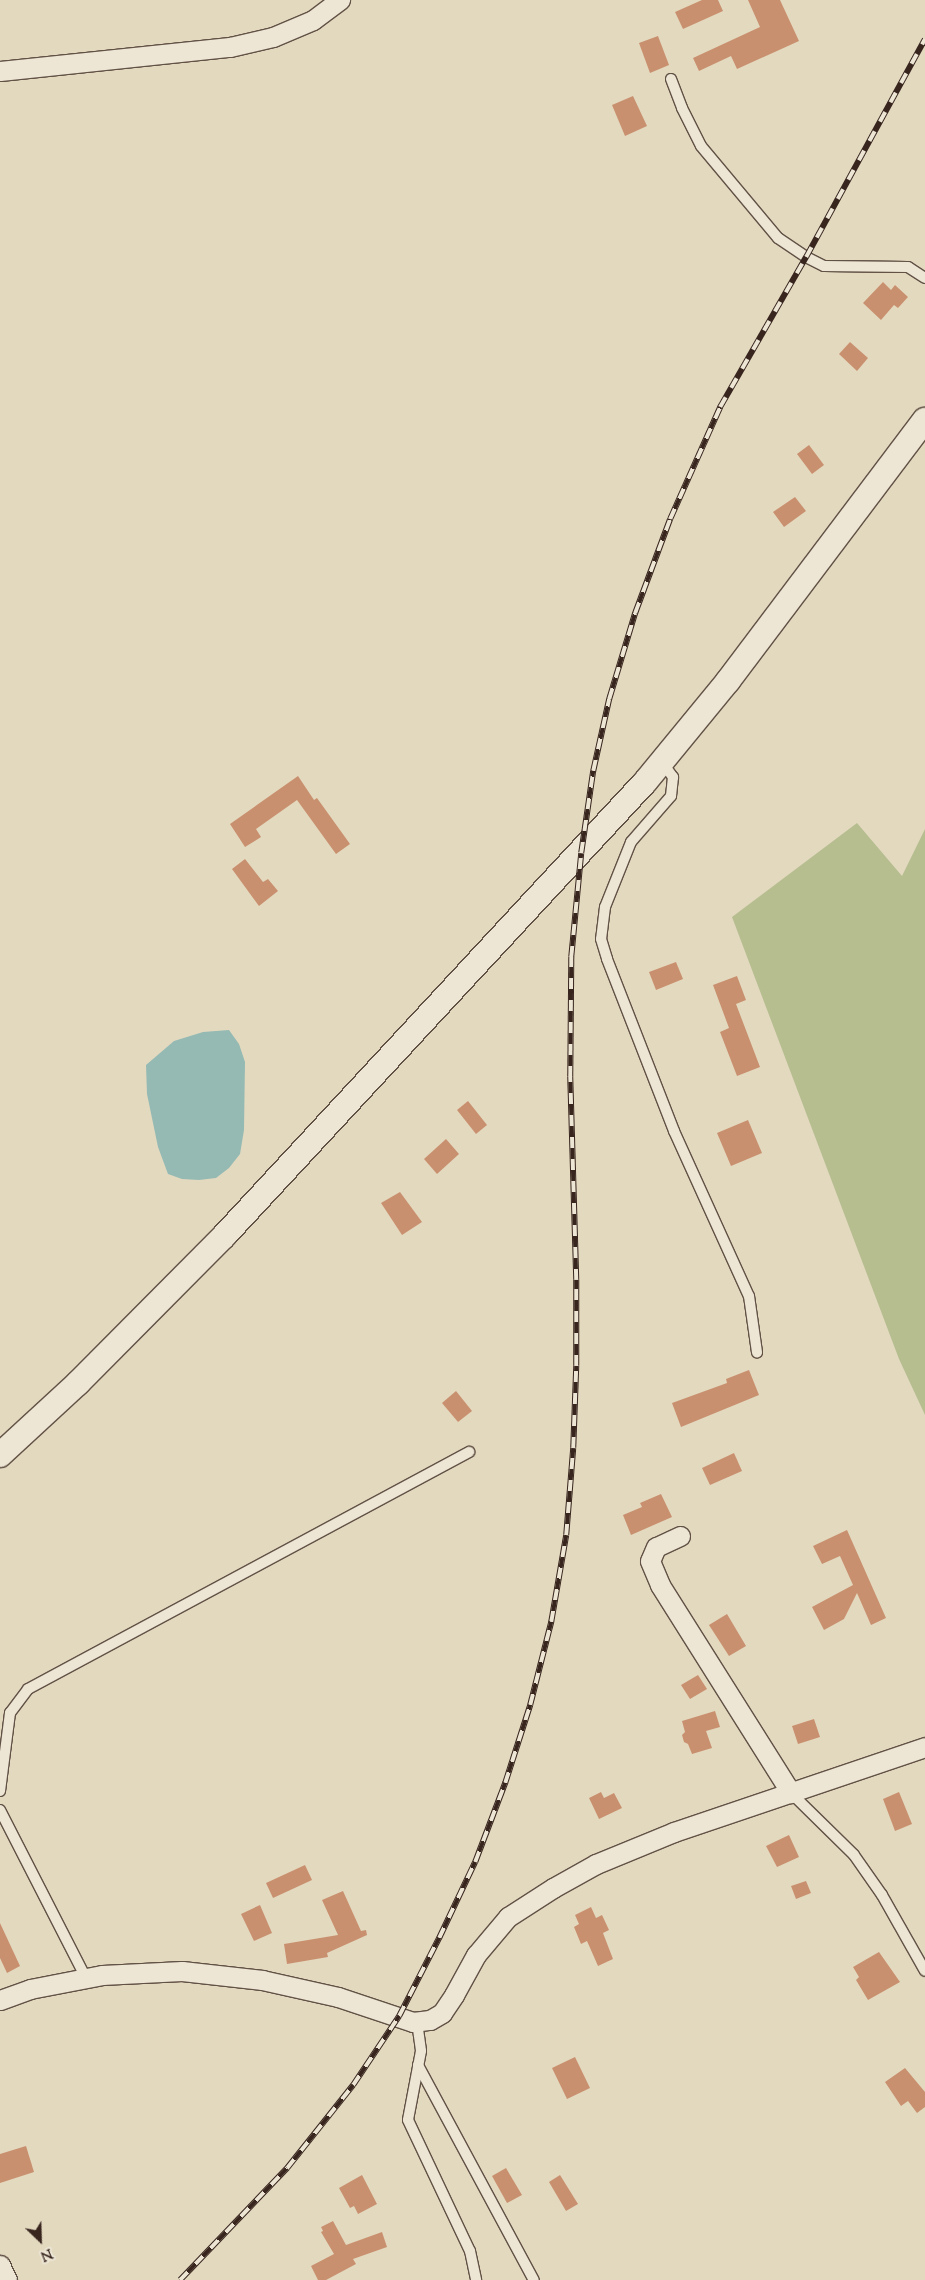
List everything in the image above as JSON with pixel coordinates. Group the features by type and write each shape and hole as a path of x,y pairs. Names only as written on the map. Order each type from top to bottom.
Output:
{"street":[{"path":"0,71 230,47 273,37 313,20 340,0"},
{"path":"0,1455 78,1383 224,1236 581,853 662,762 728,681 925,420"},
{"path":"680,1536 656,1547 650,1561 660,1586 791,1793"},
{"path":"0,2000 30,1989 102,1975 182,1971 262,1980 338,1997 417,2022 430,2020 442,2013 476,1955 508,1917 553,1888 596,1864 674,1832 925,1747"},
{"path":"0,2265 7,2280"}],"lane":[{"path":"671,79 682,108 701,146 778,238 806,257 824,266 908,267 925,278"},
{"path":"662,762 673,778 671,796 631,842 605,908 601,939 606,960 674,1130 749,1296 757,1352"},
{"path":"0,1791 10,1713 28,1689 469,1452"},
{"path":"791,1793 854,1855 882,1895 925,1971"},
{"path":"0,1810 86,1978"},
{"path":"417,2022 421,2051 408,2120 470,2251 476,2280"},
{"path":"418,2065 534,2280"}],"green space":[{"path":"857,823 902,876 925,829 925,1415 899,1359 732,917"}],"water":[{"path":"229,1030 239,1044 245,1062 244,1130 240,1154 229,1168 216,1178 182,1179 168,1174 158,1147 147,1094 146,1065 174,1041 203,1032"}],"building":[{"path":"702,0 718,0 723,11 683,29 675,12"},
{"path":"748,0 780,0 799,41 737,69 731,56 699,71 693,58 760,27"},
{"path":"658,36 669,65 650,73 639,43"},
{"path":"633,96 647,126 625,136 612,105"},
{"path":"883,282 891,290 895,285 908,297 898,308 894,305 881,320 863,303"},
{"path":"850,342 868,358 857,371 839,354"},
{"path":"809,445 824,465 812,474 797,454"},
{"path":"795,497 806,511 784,527 773,512"},
{"path":"298,776 314,800 317,798 350,844 336,854 297,800 256,829 261,837 245,847 230,824"},
{"path":"245,859 263,882 268,879 278,891 259,906 232,869"},
{"path":"676,962 683,979 656,990 649,972"},
{"path":"737,976 746,1000 736,1004 760,1067 737,1076 720,1032 729,1028 713,985"},
{"path":"468,1101 487,1125 476,1134 457,1110"},
{"path":"748,1120 762,1153 731,1166 717,1133"},
{"path":"446,1139 459,1154 437,1174 424,1159"},
{"path":"400,1192 422,1222 402,1235 381,1203"},
{"path":"749,1370 759,1395 681,1427 672,1403 727,1383 726,1379"},
{"path":"456,1391 472,1411 458,1422 442,1403"},
{"path":"734,1453 742,1471 710,1485 702,1468"},
{"path":"661,1494 672,1517 631,1535 623,1515 642,1507 640,1503"},
{"path":"847,1530 886,1618 871,1625 857,1593 844,1619 824,1630 812,1607 853,1585 840,1556 822,1564 813,1546"},
{"path":"727,1614 746,1646 729,1656 709,1625"},
{"path":"698,1675 707,1689 690,1699 681,1685"},
{"path":"715,1711 720,1727 706,1731 712,1748 692,1754 688,1744 684,1742 682,1735 685,1732 682,1721"},
{"path":"814,1719 820,1737 798,1744 792,1726"},
{"path":"601,1792 604,1798 614,1793 622,1808 599,1819 589,1798"},
{"path":"899,1792 912,1824 895,1831 883,1799"},
{"path":"789,1835 799,1857 777,1867 766,1846"},
{"path":"305,1865 312,1880 273,1898 266,1883"},
{"path":"806,1881 811,1893 796,1899 791,1886"},
{"path":"343,1891 361,1931 366,1930 367,1935 327,1953 328,1957 287,1964 284,1944 338,1935 322,1900"},
{"path":"260,1905 272,1933 254,1941 241,1914"},
{"path":"591,1907 596,1918 602,1915 609,1930 603,1933 613,1959 598,1966 587,1941 581,1944 574,1927 579,1924 575,1915"},
{"path":"0,1923 20,1966 7,1973 0,1958"},
{"path":"879,1952 900,1982 868,2000 856,1980 859,1977 853,1967"},
{"path":"575,2057 590,2088 567,2099 552,2068"},
{"path":"905,2068 925,2092 925,2107 917,2113 908,2101 901,2106 885,2082"},
{"path":"26,2146 34,2172 0,2183 0,2154"},
{"path":"506,2168 522,2195 507,2203 492,2176"},
{"path":"362,2175 377,2204 358,2214 354,2206 350,2208 339,2188"},
{"path":"560,2175 578,2204 566,2211 549,2182"},
{"path":"333,2221 346,2245 382,2232 387,2247 353,2259 356,2264 326,2280 318,2280 311,2266 334,2254 321,2232 323,2231 321,2227"}],"railway":[{"path":"180,2280 287,2168 353,2085 399,2016 475,1862 505,1783 530,1705 551,1622 566,1535 573,1448 576,1366 576,1280 570,1077 571,957 581,853 593,771 609,699 635,613 670,519 720,407 806,257 925,39"}]}
